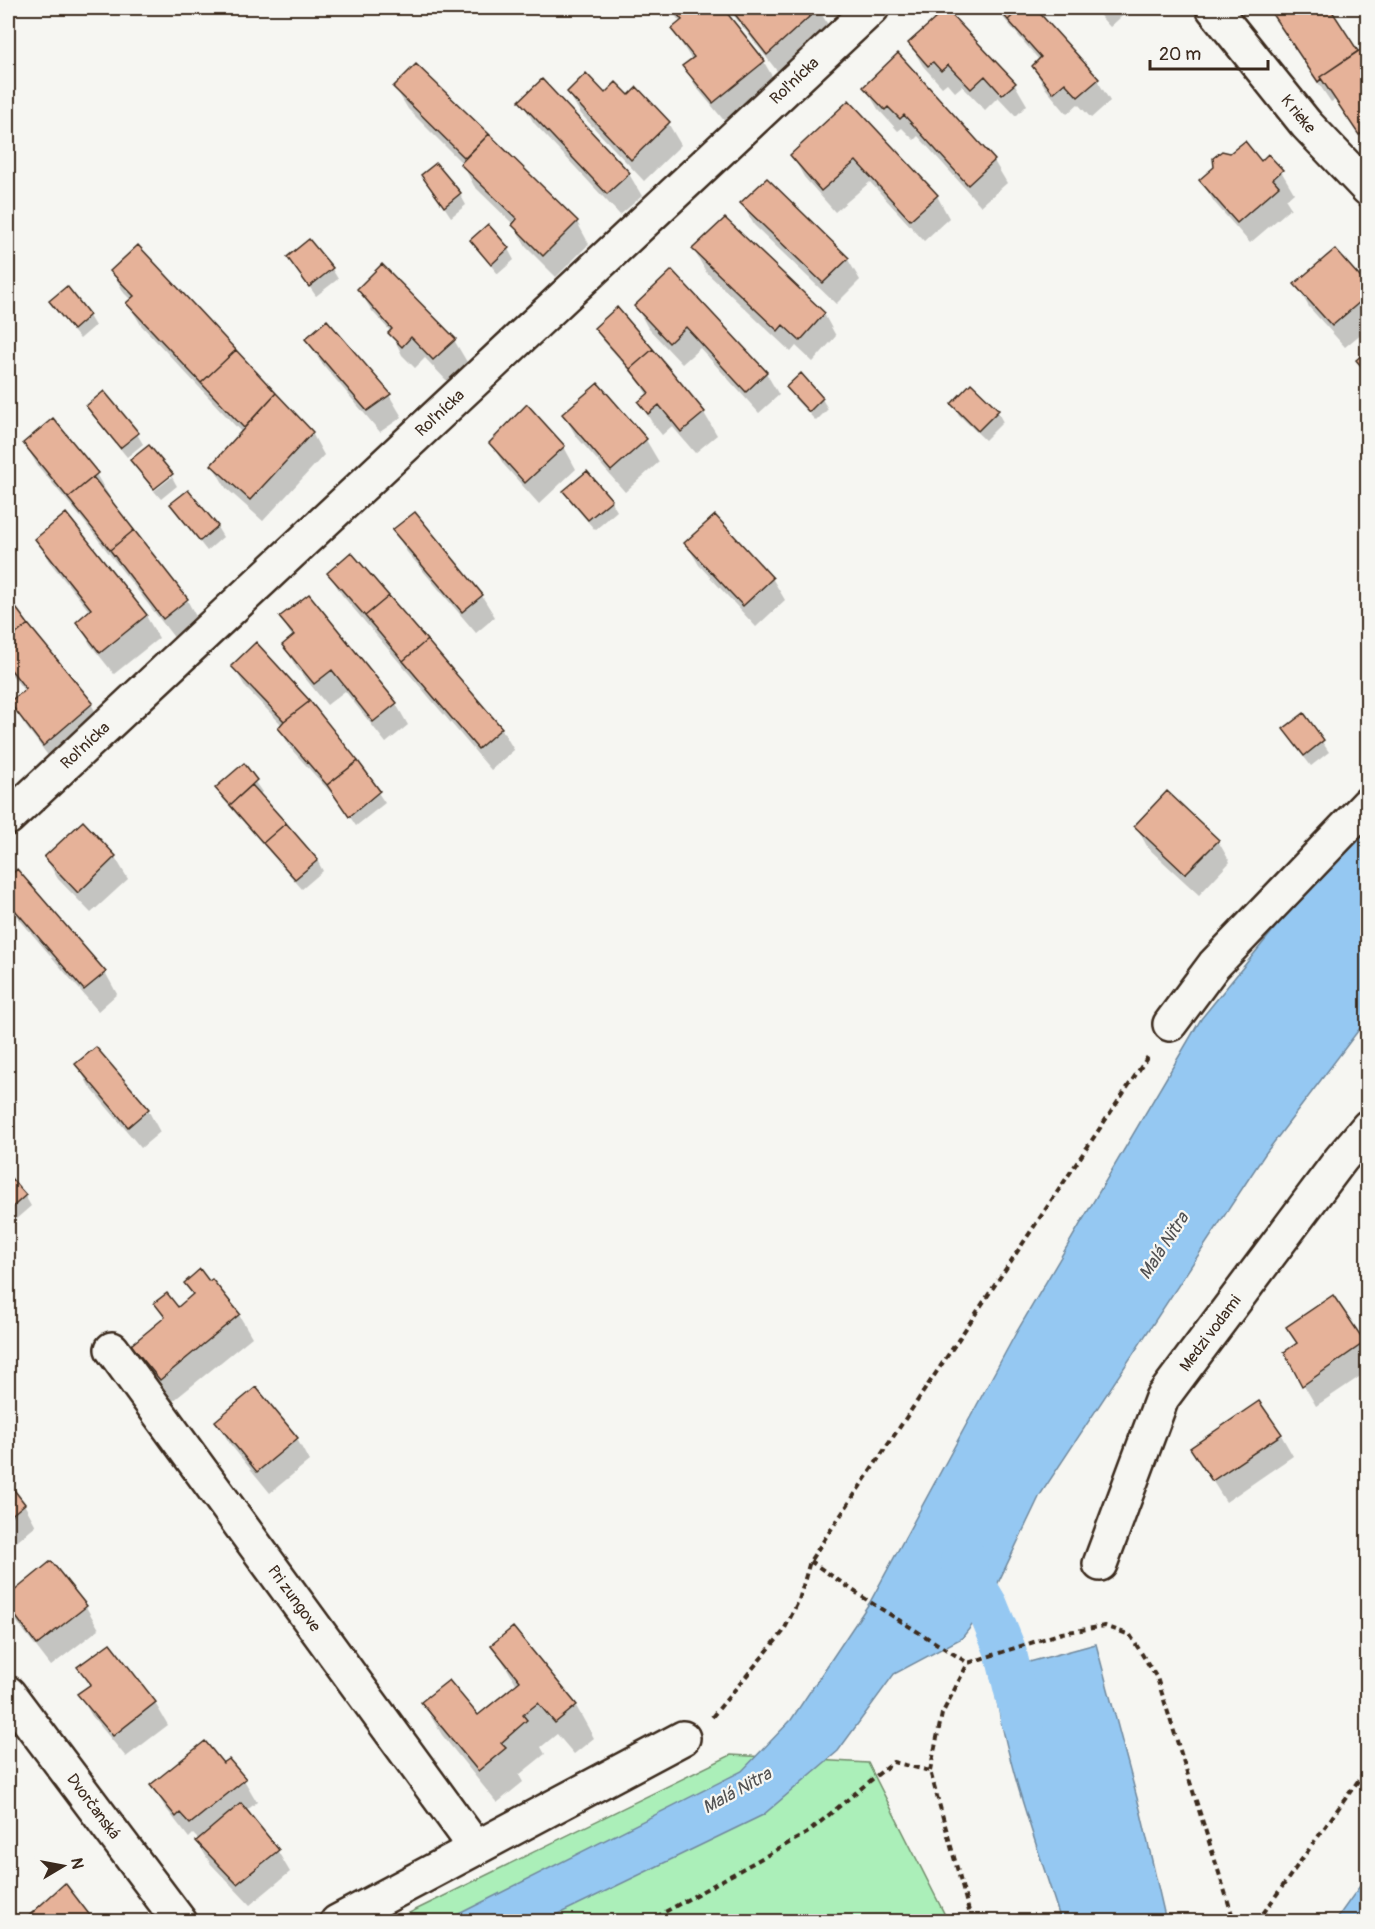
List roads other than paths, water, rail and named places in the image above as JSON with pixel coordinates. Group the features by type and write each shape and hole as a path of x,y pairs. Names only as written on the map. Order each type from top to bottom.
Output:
{"street":[{"name":"Roľnícka","path":"8,818 872,8"},
{"name":"K rieke","path":"1213,8 1306,124 1368,189"},
{"path":"1170,1024 1214,965 1368,804"},
{"name":"Medzi vodami","path":"1100,1564 1162,1398 1341,1159 1368,1127"},
{"name":"Pri zungove","path":"112,1349 476,1848"},
{"name":"Dvorčanská","path":"8,1693 180,1922"},
{"path":"337,1922 683,1738"}],"water":[{"path":"1367,822 1367,1019 1265,1154 1040,1495 987,1606 962,1638 894,1674 838,1751 763,1815 544,1921 443,1922 742,1771 791,1720 870,1602 1016,1333 1201,1019 1344,843"},
{"path":"1096,1644 1141,1813 1166,1921 1061,1921 1012,1767 992,1672"},
{"path":"1367,1876 1367,1921 1335,1921"}],"waterway":[{"name":"Malá Nitra","path":"964,1556 961,1562 987,1606 1005,1650 1023,1723"}]}
